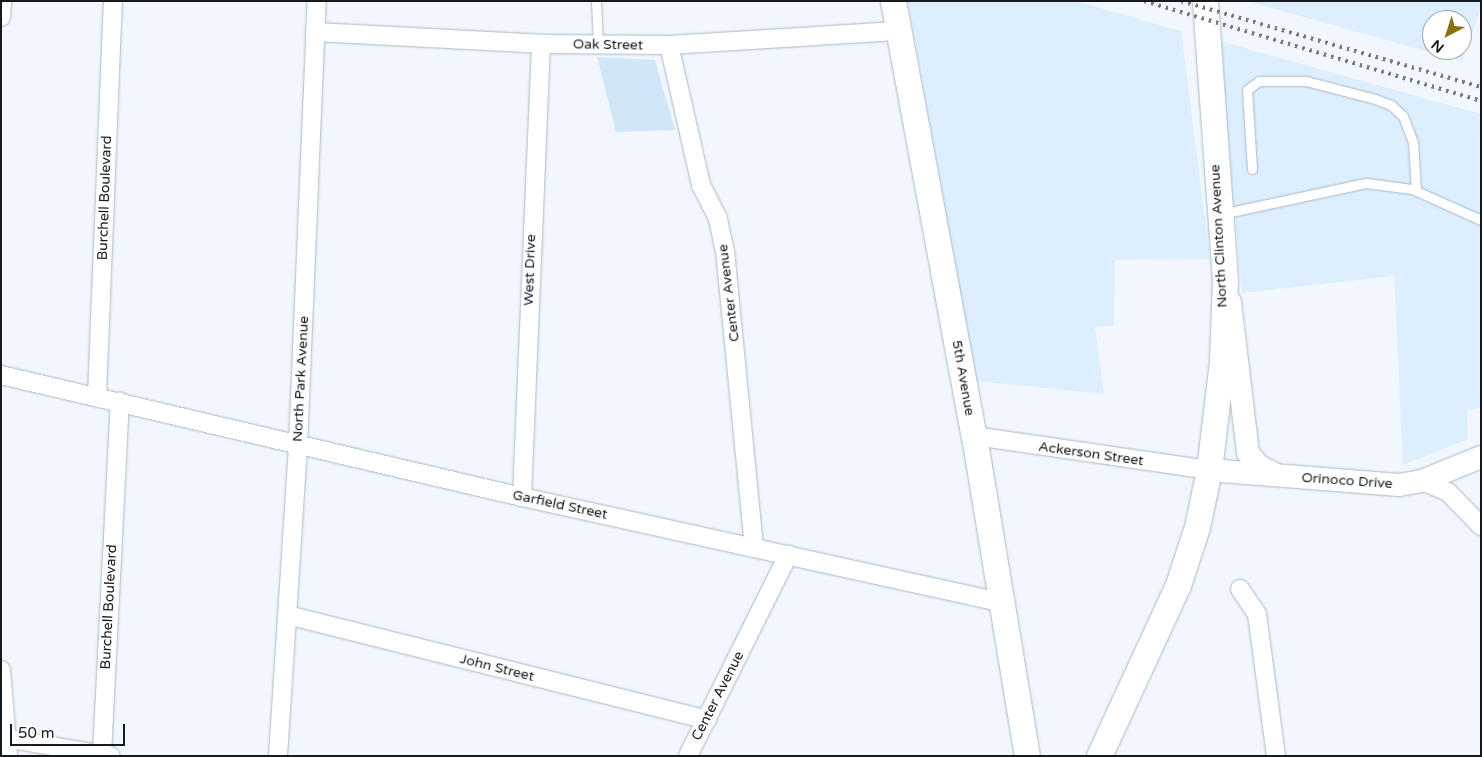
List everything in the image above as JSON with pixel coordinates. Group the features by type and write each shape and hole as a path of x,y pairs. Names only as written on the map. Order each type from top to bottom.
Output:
{"main road":[{"name":"5th Avenue","path":"893,1 901,31 974,436 1028,755"},
{"name":"North Clinton Avenue","path":"1205,1 1224,282 1222,360 1208,470"},
{"path":"1098,756 1178,584 1197,526 1208,470"}],"street":[{"path":"1,15 2,1"},
{"name":"Burchell Boulevard","path":"97,396 113,1"},
{"name":"North Park Avenue","path":"278,756 298,446 317,1"},
{"name":"Oak Street","path":"315,32 540,44 669,45 901,31"},
{"name":"West Drive","path":"522,497 540,44"},
{"name":"Center Avenue","path":"669,45 701,185 718,219 725,250 754,548"},
{"path":"1224,282 1234,316 1248,453 1259,466 1278,476"},
{"name":"Garfield Street","path":"1,375 120,401 298,446 522,497 1001,602"},
{"name":"Burchell Boulevard","path":"106,755 120,401"},
{"name":"Ackerson Street","path":"974,436 1208,470"},
{"name":"Orinoco Drive","path":"1208,470 1399,485 1422,480 1481,457"},
{"path":"1422,480 1448,492 1481,526"},
{"name":"Center Avenue","path":"688,756 788,555"},
{"path":"1240,589 1258,614 1276,756"},
{"name":"John Street","path":"287,615 707,720"},
{"path":"1,670 5,738 8,756"},
{"path":"5,738 106,755"}],"lane":[{"path":"596,1 598,45"},
{"path":"1252,169 1247,90 1258,81 1306,81 1383,102 1403,116 1413,142 1416,191"},
{"path":"1220,214 1366,183 1416,191 1481,220"}],"shaded area":[{"path":"908,1 1076,1 1181,31 1210,259 1115,260 1114,325 1095,327 1104,394 976,381"},
{"path":"1247,1 1481,1 1481,8 1472,33 1472,10 1422,10 1422,50"},
{"path":"1219,41 1481,114 1481,408 1467,410 1468,439 1403,465 1394,276 1242,293"},
{"path":"597,57 655,60 675,130 616,132"}],"railway":[{"path":"1144,1 1481,101"},
{"path":"1181,1 1481,87"}]}
